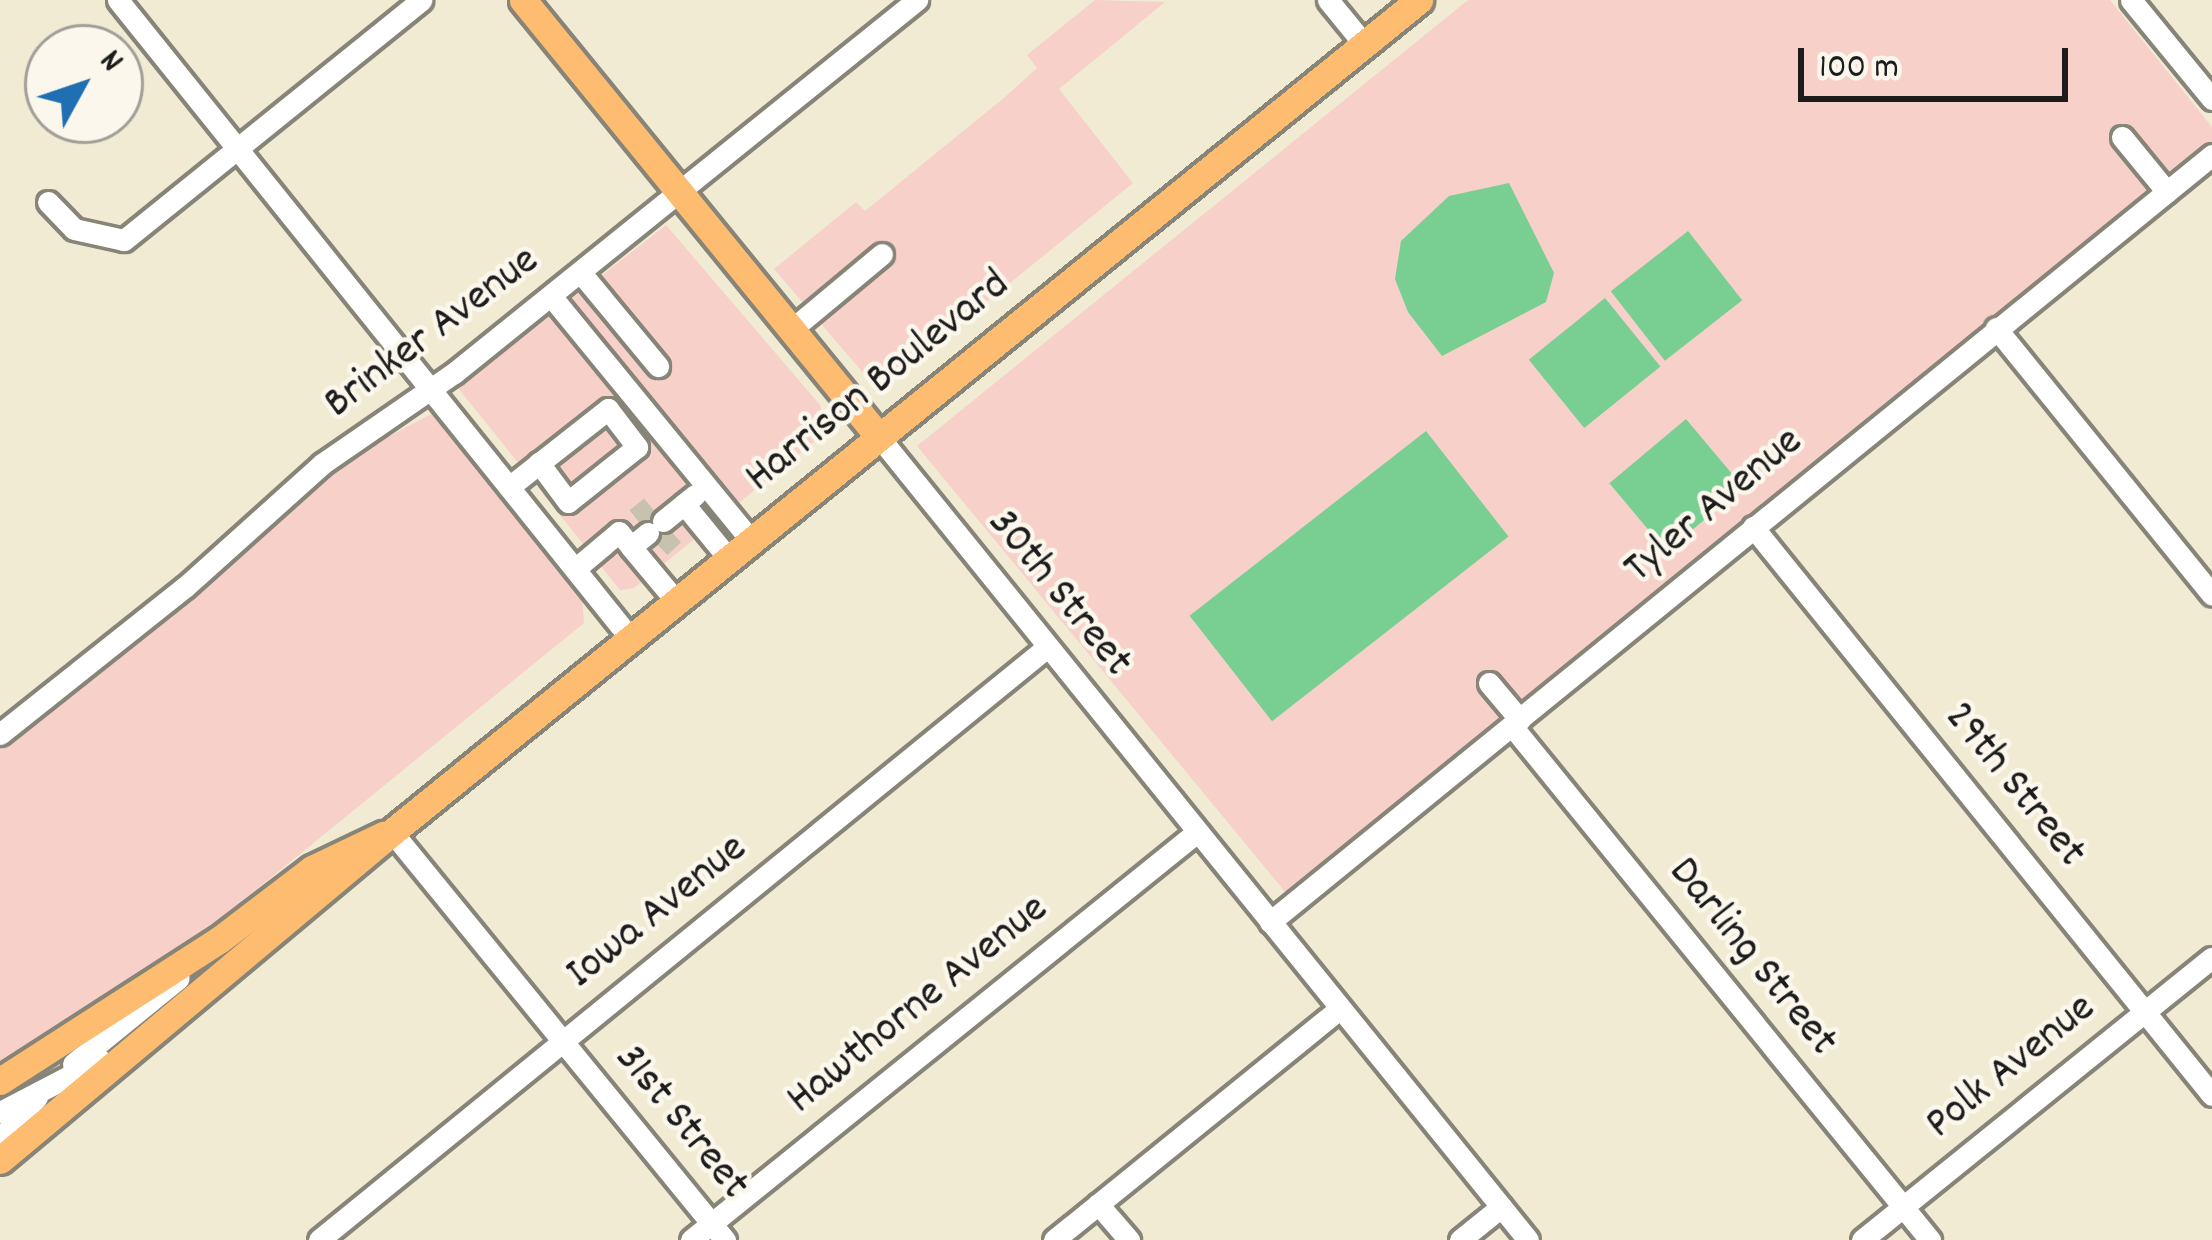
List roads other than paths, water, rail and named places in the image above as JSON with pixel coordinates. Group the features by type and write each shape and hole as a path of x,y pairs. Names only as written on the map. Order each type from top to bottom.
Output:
{"main road":[{"name":"30th Street","path":"524,0 879,437"},
{"name":"Harrison Boulevard","path":"0,1160 324,896 392,832 1419,0"},
{"name":"Harrison Boulevard","path":"0,1081 219,940 312,869 392,832"}],"street":[{"path":"118,0 630,638"},
{"path":"48,202 74,229 124,240 421,0"},
{"name":"Brinker Avenue","path":"0,734 185,587 322,464 432,390 916,0"},
{"path":"1328,0 1364,44"},
{"path":"2132,0 2212,99"},
{"path":"2122,137 2167,192"},
{"name":"Tyler Avenue","path":"1270,922 2212,155"},
{"path":"792,329 882,254"},
{"path":"581,272 658,366"},
{"path":"551,296 751,540"},
{"path":"1996,328 2212,595"},
{"path":"509,487 608,409 637,447 568,502 539,464"},
{"name":"30th Street","path":"879,437 1528,1240"},
{"path":"575,569 619,532 658,525 706,486"},
{"path":"658,525 729,559"},
{"path":"658,525 676,601"},
{"name":"29th Street","path":"1753,526 2212,1095"},
{"name":"Iowa Avenue","path":"319,1240 1047,647"},
{"name":"Darling Street","path":"1490,683 1516,723 1930,1240"},
{"name":"31st Street","path":"392,832 718,1232"},
{"name":"Hawthorne Avenue","path":"691,1240 718,1232 1197,832"},
{"path":"0,1112 81,1075 232,952 324,896"},
{"path":"0,1139 39,1094 219,940"},
{"name":"Polk Avenue","path":"1862,1240 2212,958"},
{"path":"1054,1240 1340,1008"},
{"path":"1098,1204 1129,1240"},
{"path":"1460,1240 1501,1207"}],"tunnel":[{"path":"636,518 651,506"},
{"path":"660,547 674,534"}]}
